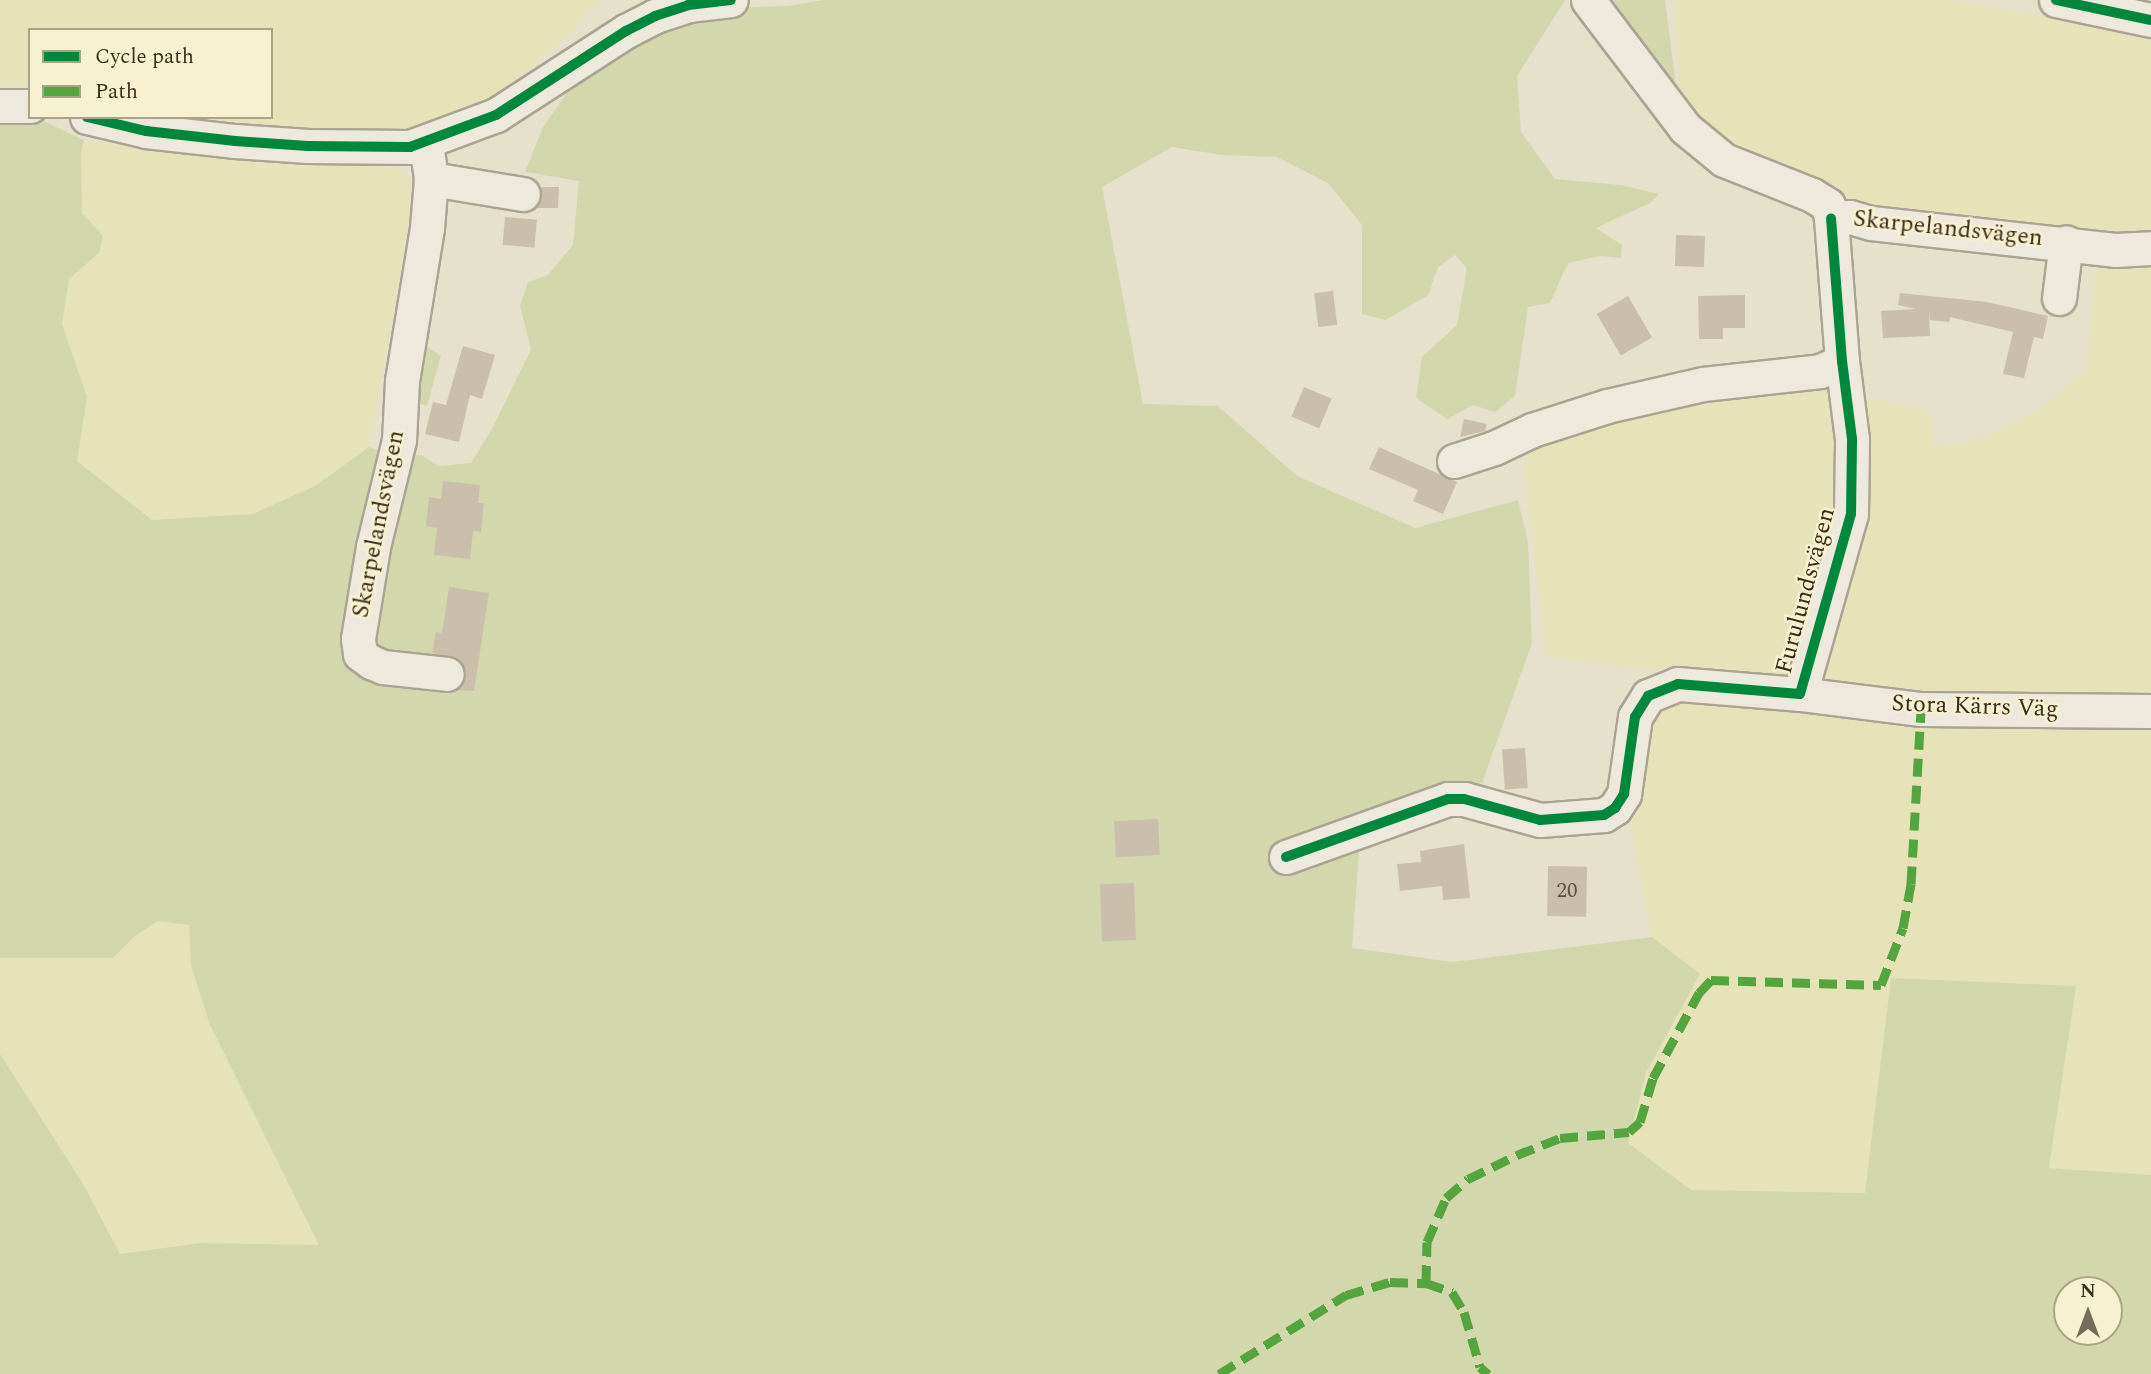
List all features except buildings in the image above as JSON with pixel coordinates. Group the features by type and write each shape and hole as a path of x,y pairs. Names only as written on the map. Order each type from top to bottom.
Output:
{"street":[{"path":"96,119 156,132 308,146 390,148 426,142 496,115 626,31 655,16 688,5 731,0"},
{"name":"Skarpelandsvägen","path":"1588,0 1685,128 1724,160 1812,195 1828,205 1831,218 1850,217 1871,223 2066,242 2115,250 2151,248"},
{"path":"2059,0 2151,20"},
{"path":"0,106 28,106"},
{"name":"Skarpelandsvägen","path":"426,142 431,179 427,228 402,381 399,440 373,547 358,639 360,654 383,667 447,674"},
{"path":"431,179 523,194"},
{"name":"Furulundsvägen","path":"1286,857 1448,799 1464,799 1539,820 1604,815 1615,808 1623,794 1635,717 1648,696 1678,684 1800,694 1851,514 1852,439 1842,361 1831,218"},
{"path":"2059,298 2066,242"},
{"path":"1454,461 1494,448 1532,430 1607,406 1703,384 1820,371 1842,361"},
{"name":"Stora Kärrs Väg","path":"1800,694 1920,709 2151,711"}],"shaded area":[{"path":"0,0 597,0 575,29 500,94 405,131 233,127 189,119 273,119 273,28 28,28 28,85 0,86"},
{"path":"1674,0 1953,0 2151,37 2151,1175 2049,1169 2076,986 1891,978 1865,1193 1690,1190 1628,1143 1646,1073 1700,975 1652,937 1630,816 1644,720 1664,671 1546,657 1524,470 1529,449 1633,409 1837,376 1868,399 1915,406 1932,418 1933,447 1977,440 2038,411 2087,369 2094,282 2093,228 1929,217 1861,204 1745,161 1681,106"},
{"path":"84,140 145,148 399,168 413,182 411,210 369,447 317,485 253,514 152,520 77,460 87,397 62,324 69,279 99,253 82,213 81,155"},
{"path":"158,921 190,925 191,966 210,1025 320,1246 201,1243 120,1254 82,1182 0,1054 0,958 113,958 135,936"}],"green space":[{"path":"823,0 1565,0 1517,76 1521,132 1555,179 1621,185 1659,194 1650,203 1596,228 1622,245 1621,258 1599,256 1568,263 1550,303 1528,307 1515,396 1495,412 1473,405 1447,419 1416,398 1422,357 1457,325 1467,268 1455,255 1438,267 1428,295 1386,320 1362,314 1362,225 1328,183 1277,157 1222,155 1172,147 1102,187 1143,404 1218,406 1297,476 1415,528 1518,500 1528,542 1532,643 1482,783 1361,823 1352,948 1453,962 1652,937 1700,974 1646,1073 1628,1143 1691,1190 1865,1193 1891,978 2076,986 2049,1168 2151,1175 2151,1374 0,1374 0,1054 82,1182 120,1254 201,1243 319,1245 210,1025 191,966 189,925 158,921 135,936 113,958 0,958 0,119 39,119 84,140 81,155 82,213 103,236 99,253 69,279 62,324 87,397 77,461 152,520 253,514 317,485 369,447 394,456 421,455 439,466 471,463 492,429 531,350 520,306 528,282 548,275 573,245 579,181 525,172 543,127 571,87 613,51 709,8 789,6"},
{"path":"1604,0 1665,0 1677,94"},
{"path":"417,340 441,356 427,406 417,403"}],"marked path":[{"path":"1426,1283 1427,1242 1446,1198 1468,1179 1560,1138 1629,1132 1640,1122 1653,1078 1699,993 1711,980 1881,985 1903,928 1911,884 1921,709"},
{"path":"1219,1374 1346,1295 1390,1282 1426,1283 1452,1292 1464,1312 1480,1367 1488,1374"}],"cycle path":[{"path":"95,119 146,131 235,141 308,146 410,147 496,115 626,31 655,16 688,5 731,0"},
{"path":"2056,0 2151,20"},
{"path":"1286,857 1448,799 1464,799 1540,820 1604,815 1615,808 1624,794 1635,717 1648,696 1678,684 1800,694 1851,514 1852,439 1842,361 1831,218"}]}
